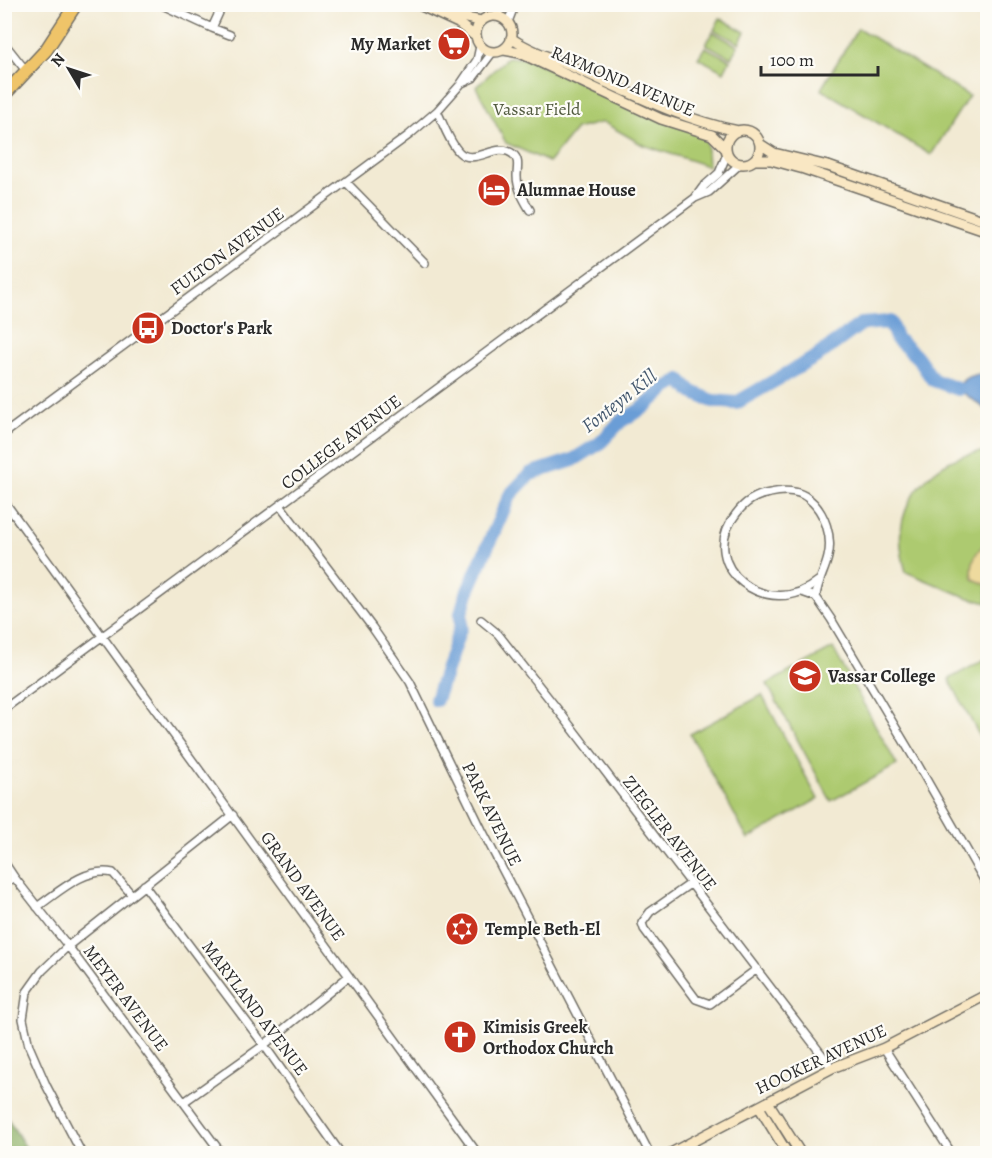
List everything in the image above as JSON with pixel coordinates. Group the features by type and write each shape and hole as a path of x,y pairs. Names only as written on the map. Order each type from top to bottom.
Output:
{"highway":[{"path":"4,95 55,39 76,4"}],"main road":[{"path":"417,4 458,23 476,36"},
{"path":"436,4 466,18 481,21"},
{"path":"495,16 508,22 512,38 504,50 492,53 480,46 476,31 481,21 495,16"},
{"name":"RAYMOND AVENUE","path":"512,38 522,46 689,119 738,131"},
{"name":"RAYMOND AVENUE","path":"504,50 520,53 661,119 712,135 727,151"},
{"path":"760,144 761,150 755,160 748,164 740,164 730,159 727,151 729,138 738,131 752,132 760,144 774,153 828,166 987,222"},
{"path":"755,160 771,160 804,169 987,232"},
{"name":"HOOKER AVENUE","path":"669,1154 832,1068 884,1048 987,994"},
{"path":"768,1102 801,1154"},
{"path":"759,1107 788,1154"}],"street":[{"path":"160,4 230,35"},
{"path":"212,28 223,4"},
{"path":"495,16 505,4"},
{"path":"508,22 515,4"},
{"path":"4,43 27,72"},
{"name":"FULTON AVENUE","path":"4,434 410,135 437,111 460,84 477,60 480,46"},
{"name":"FULTON AVENUE","path":"460,84 473,78 492,53"},
{"path":"437,111 454,146 463,155 472,157 503,151 512,153 518,162 517,178 520,190 530,210"},
{"name":"COLLEGE AVENUE","path":"695,198 703,187 719,173 727,151"},
{"name":"COLLEGE AVENUE","path":"4,709 695,198 709,192 740,164"},
{"path":"346,182 425,263"},
{"path":"816,597 818,581 828,557 829,546 826,526 817,507 804,495 790,492 767,493 748,502 732,519 724,536 723,548 730,568 744,582 761,593 785,596 801,592 818,581"},
{"name":"GRAND AVENUE","path":"4,501 478,1154"},
{"name":"PARK AVENUE","path":"280,506 372,627 410,682 483,830 650,1154"},
{"path":"801,592 816,597 855,658 987,887"},
{"name":"ZIEGLER AVENUE","path":"481,620 498,634 555,706 832,1068"},
{"path":"82,1154 29,1046 22,1019 27,992 34,981 68,946 233,815"},
{"name":"MEYER AVENUE","path":"4,862 222,1154"},
{"path":"37,907 87,874 99,871 113,873 132,895"},
{"path":"4,884 14,877"},
{"path":"690,884 650,912 642,923 644,929 696,999 710,1004 757,969"},
{"name":"MARYLAND AVENUE","path":"144,885 264,1045 339,1151"},
{"path":"184,1102 264,1045 350,976"},
{"path":"884,1048 952,1154"}],"green space":[{"path":"720,18 745,32 739,43 714,30"},
{"path":"858,28 969,96 931,155 821,89"},
{"path":"713,32 738,46 731,58 706,44"},
{"path":"705,47 730,60 724,72 698,58"},
{"name":"Vassar Field","path":"508,57 529,59 706,137 708,166 643,145 603,122 576,129 549,162 506,143 476,87"},
{"path":"987,452 987,603 966,597 906,572 900,541 904,514 919,487 930,475 957,459"},
{"path":"833,648 897,765 831,801 767,684"},
{"path":"987,658 987,750 949,679"},
{"path":"762,695 818,799 748,839 690,734"},
{"path":"5,1114 29,1153 5,1153"}],"sand":[{"path":"987,542 988,585 973,579 972,573 974,558"}],"water":[{"path":"988,373 987,410 958,389 966,378"}],"waterway":[{"name":"Fonteyn Kill","path":"436,700 461,626 461,613 467,593 510,495 530,474 573,460 600,443 621,421 643,408 666,388 680,380 692,392 713,401 736,403 816,357 861,324 890,322 896,338 918,358 933,380 958,389"}],"place":[{"name":"My Market","path":"454,44"},
{"name":"Alumnae House","path":"494,190"},
{"name":"Doctor's Park","path":"148,328"},
{"name":"Vassar College","path":"805,676"},
{"name":"Temple Beth-El","path":"462,929"},
{"name":"Kimisis Greek Orthodox Church","path":"460,1037"}]}
